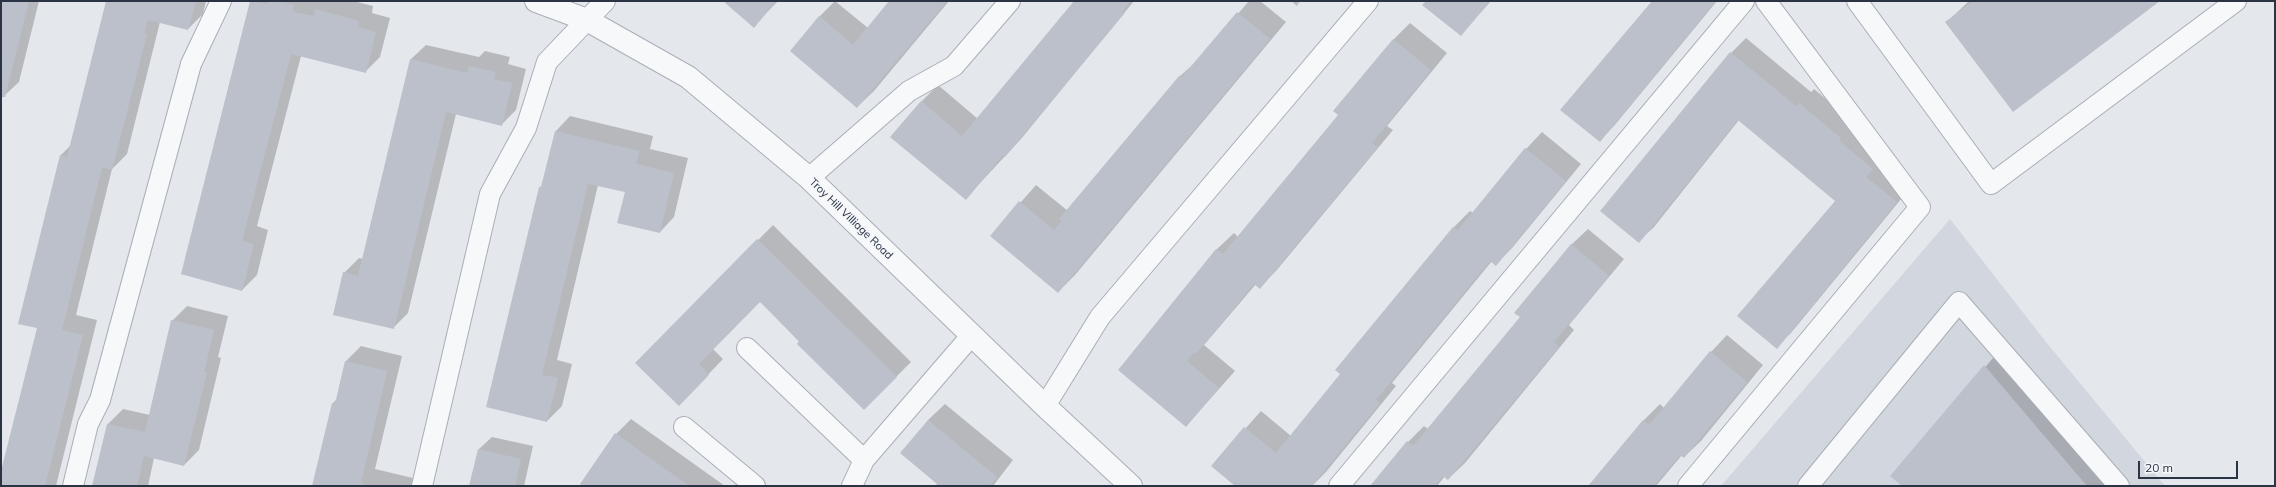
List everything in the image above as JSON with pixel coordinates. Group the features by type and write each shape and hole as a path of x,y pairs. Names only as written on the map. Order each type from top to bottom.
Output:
{"street":[{"name":"Troy Hill Villiage Road","path":"536,1 587,20 688,77 809,178 971,336 1131,486"}],"lane":[{"path":"73,486 88,424 100,400 191,64 221,1"},
{"path":"422,486 490,194 526,128 547,62 605,1"},
{"path":"809,178 909,91 954,66 1010,1"},
{"path":"1045,406 1100,318 1368,1"},
{"path":"1340,486 1744,1"},
{"path":"1688,486 1920,207 1766,1"},
{"path":"1857,1 1991,184 2236,1"},
{"path":"1808,486 1959,302 2119,486"},
{"path":"852,486 864,460 971,336"},
{"path":"747,348 864,460"},
{"path":"684,427 755,486"}],"shaded area":[{"path":"1950,219 2046,342 2165,486 1721,486"}],"building":[{"path":"1,1 29,1 5,97 1,97"},
{"path":"106,1 196,1 188,30 148,20 144,33 147,34 112,170 102,167 62,330 83,335 45,486 1,486 1,471 37,328 18,324 60,155 67,157"},
{"path":"250,1 267,4 268,1 280,1 294,5 293,12 314,16 315,9 359,21 358,27 376,32 366,73 291,54 242,241 254,244 242,291 181,274"},
{"path":"723,1 776,1 754,28"},
{"path":"889,1 947,1 857,108 790,51 819,16 853,45"},
{"path":"1074,1 1131,1 1122,12 1124,14 1005,157 1003,155 966,200 890,137 921,101 962,136"},
{"path":"1291,1 1300,1 1297,6"},
{"path":"1426,1 1490,1 1461,36 1422,5"},
{"path":"1652,1 1716,1 1600,142 1560,110"},
{"path":"1973,1 2160,1 2013,112 1945,22"},
{"path":"1237,12 1270,39 1058,293 990,236 1019,201 1054,230 1062,221 1059,219 1179,76 1181,78"},
{"path":"1393,39 1431,70 1372,143 1378,147 1260,289 1254,284 1196,354 1194,352 1187,361 1219,388 1186,427 1118,370 1216,249 1223,254 1338,115 1333,111"},
{"path":"1730,52 1796,106 1799,103 1841,138 1839,141 1873,169 1866,177 1897,202 1777,349 1737,316 1835,201 1738,120 1639,243 1600,211"},
{"path":"410,59 467,73 469,66 496,72 494,79 512,83 502,126 446,112 394,329 333,315 343,272 358,276"},
{"path":"555,131 639,151 636,164 674,173 660,233 617,223 625,192 588,184 542,375 558,378 547,422 486,407 539,187 541,187"},
{"path":"1525,148 1566,181 1496,266 1490,261 1376,400 1380,403 1312,486 1235,486 1211,466 1244,427 1276,453 1340,374 1335,370 1453,227 1458,230"},
{"path":"757,239 897,377 864,410 797,344 799,341 760,302 699,364 709,375 679,406 635,363"},
{"path":"1571,244 1609,276 1554,342 1559,347 1448,480 1443,476 1435,486 1370,486 1407,441 1413,446 1520,317 1514,313"},
{"path":"171,320 214,330 204,372 207,372 184,466 144,456 137,486 92,486 107,424 145,432"},
{"path":"1710,351 1747,382 1684,458 1680,455 1654,486 1588,486 1643,420 1649,425"},
{"path":"345,361 387,371 361,483 370,486 312,486 332,403 335,404"},
{"path":"1984,365 2087,486 1902,486 1890,476"},
{"path":"928,420 997,477 990,486 935,486 937,484 900,453"},
{"path":"615,433 689,486 582,486 580,484"},
{"path":"478,449 521,459 515,486 469,486"}]}
